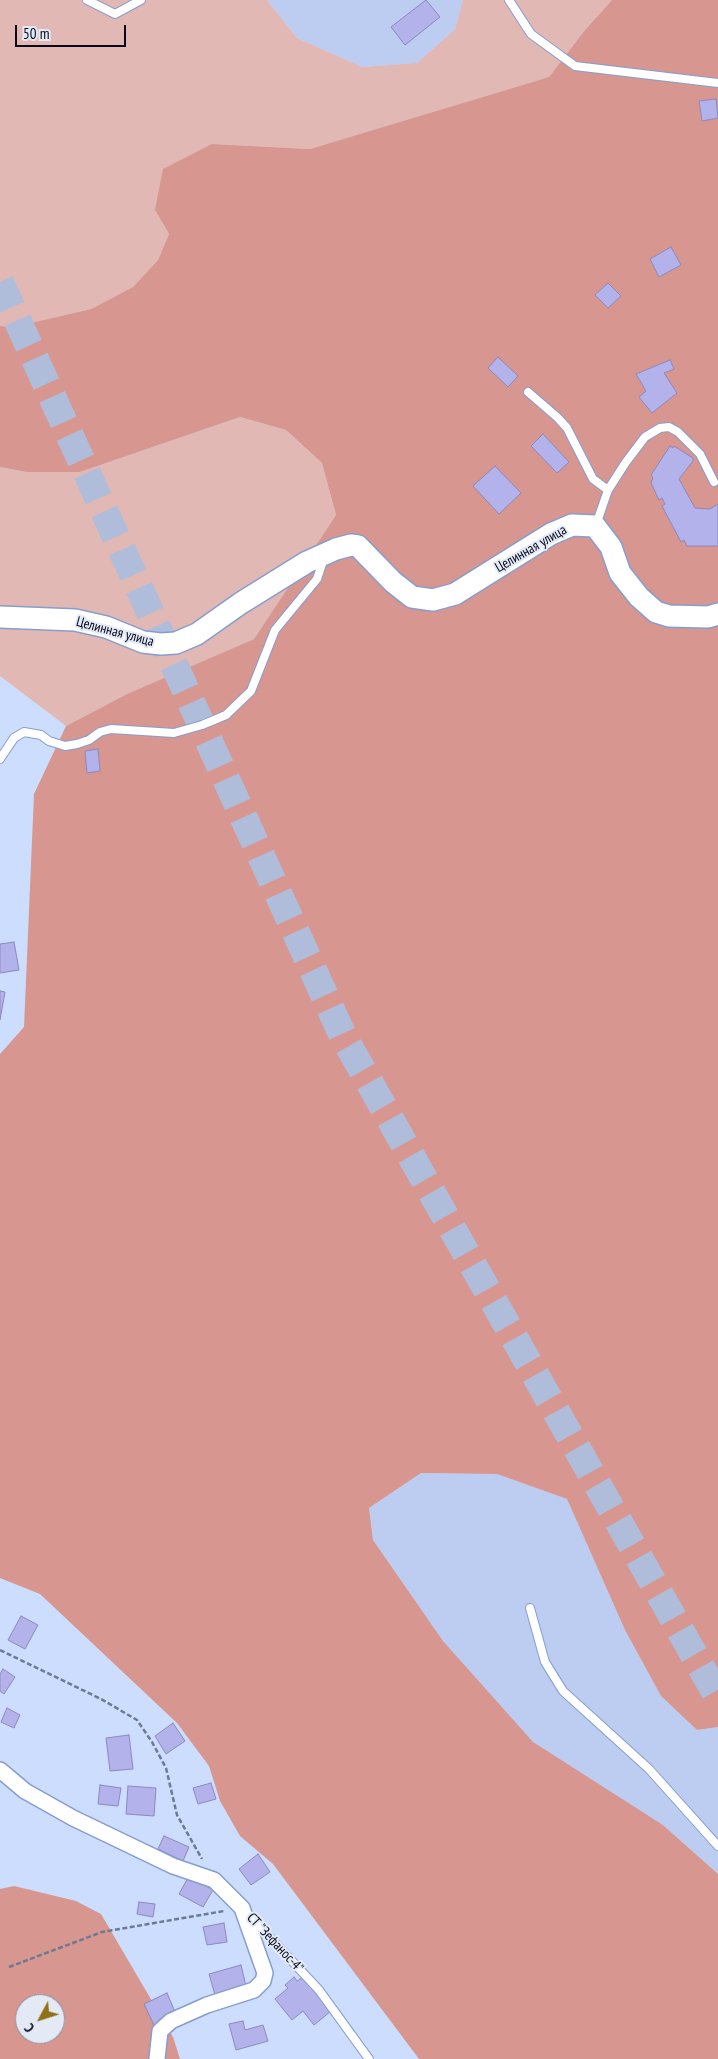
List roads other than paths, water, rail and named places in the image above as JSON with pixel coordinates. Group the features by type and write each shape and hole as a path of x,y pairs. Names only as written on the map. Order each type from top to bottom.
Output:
{"street":[{"name":"Целинная улица","path":"0,616 74,620 106,627 143,642 176,643 197,634 241,603 307,562 351,544 358,546 393,582 412,597 433,600 455,594 551,534 572,525 595,526"},
{"path":"595,526 611,547 620,574 639,597 656,612 670,616 708,617 718,614"},
{"path":"0,1770 25,1790 73,1818 173,1866 214,1880 242,1908"},
{"name":"СТ \"Зефанос-4\"","path":"157,2059 160,2031 171,2021 207,2005 254,1990 263,1981 264,1972 242,1908"}],"lane":[{"path":"87,0 91,4 114,14 141,0"},
{"path":"509,0 531,34 575,66 718,83"},
{"path":"528,392 567,428 593,479 608,490"},
{"path":"595,526 608,490 645,438 660,428 669,428 678,432 700,454 714,482"},
{"path":"0,759 14,738 24,732 41,735 49,741 65,746 89,740 100,732 111,730 174,733 226,715 251,691 275,630 318,579 326,553"},
{"path":"530,1608 545,1662 563,1691 649,1769 718,1846"},
{"name":"СТ \"Зефанос-4\"","path":"242,1908 319,1990 369,2059"}],"tunnel":[{"path":"0,282 343,1036 718,1697"}]}
